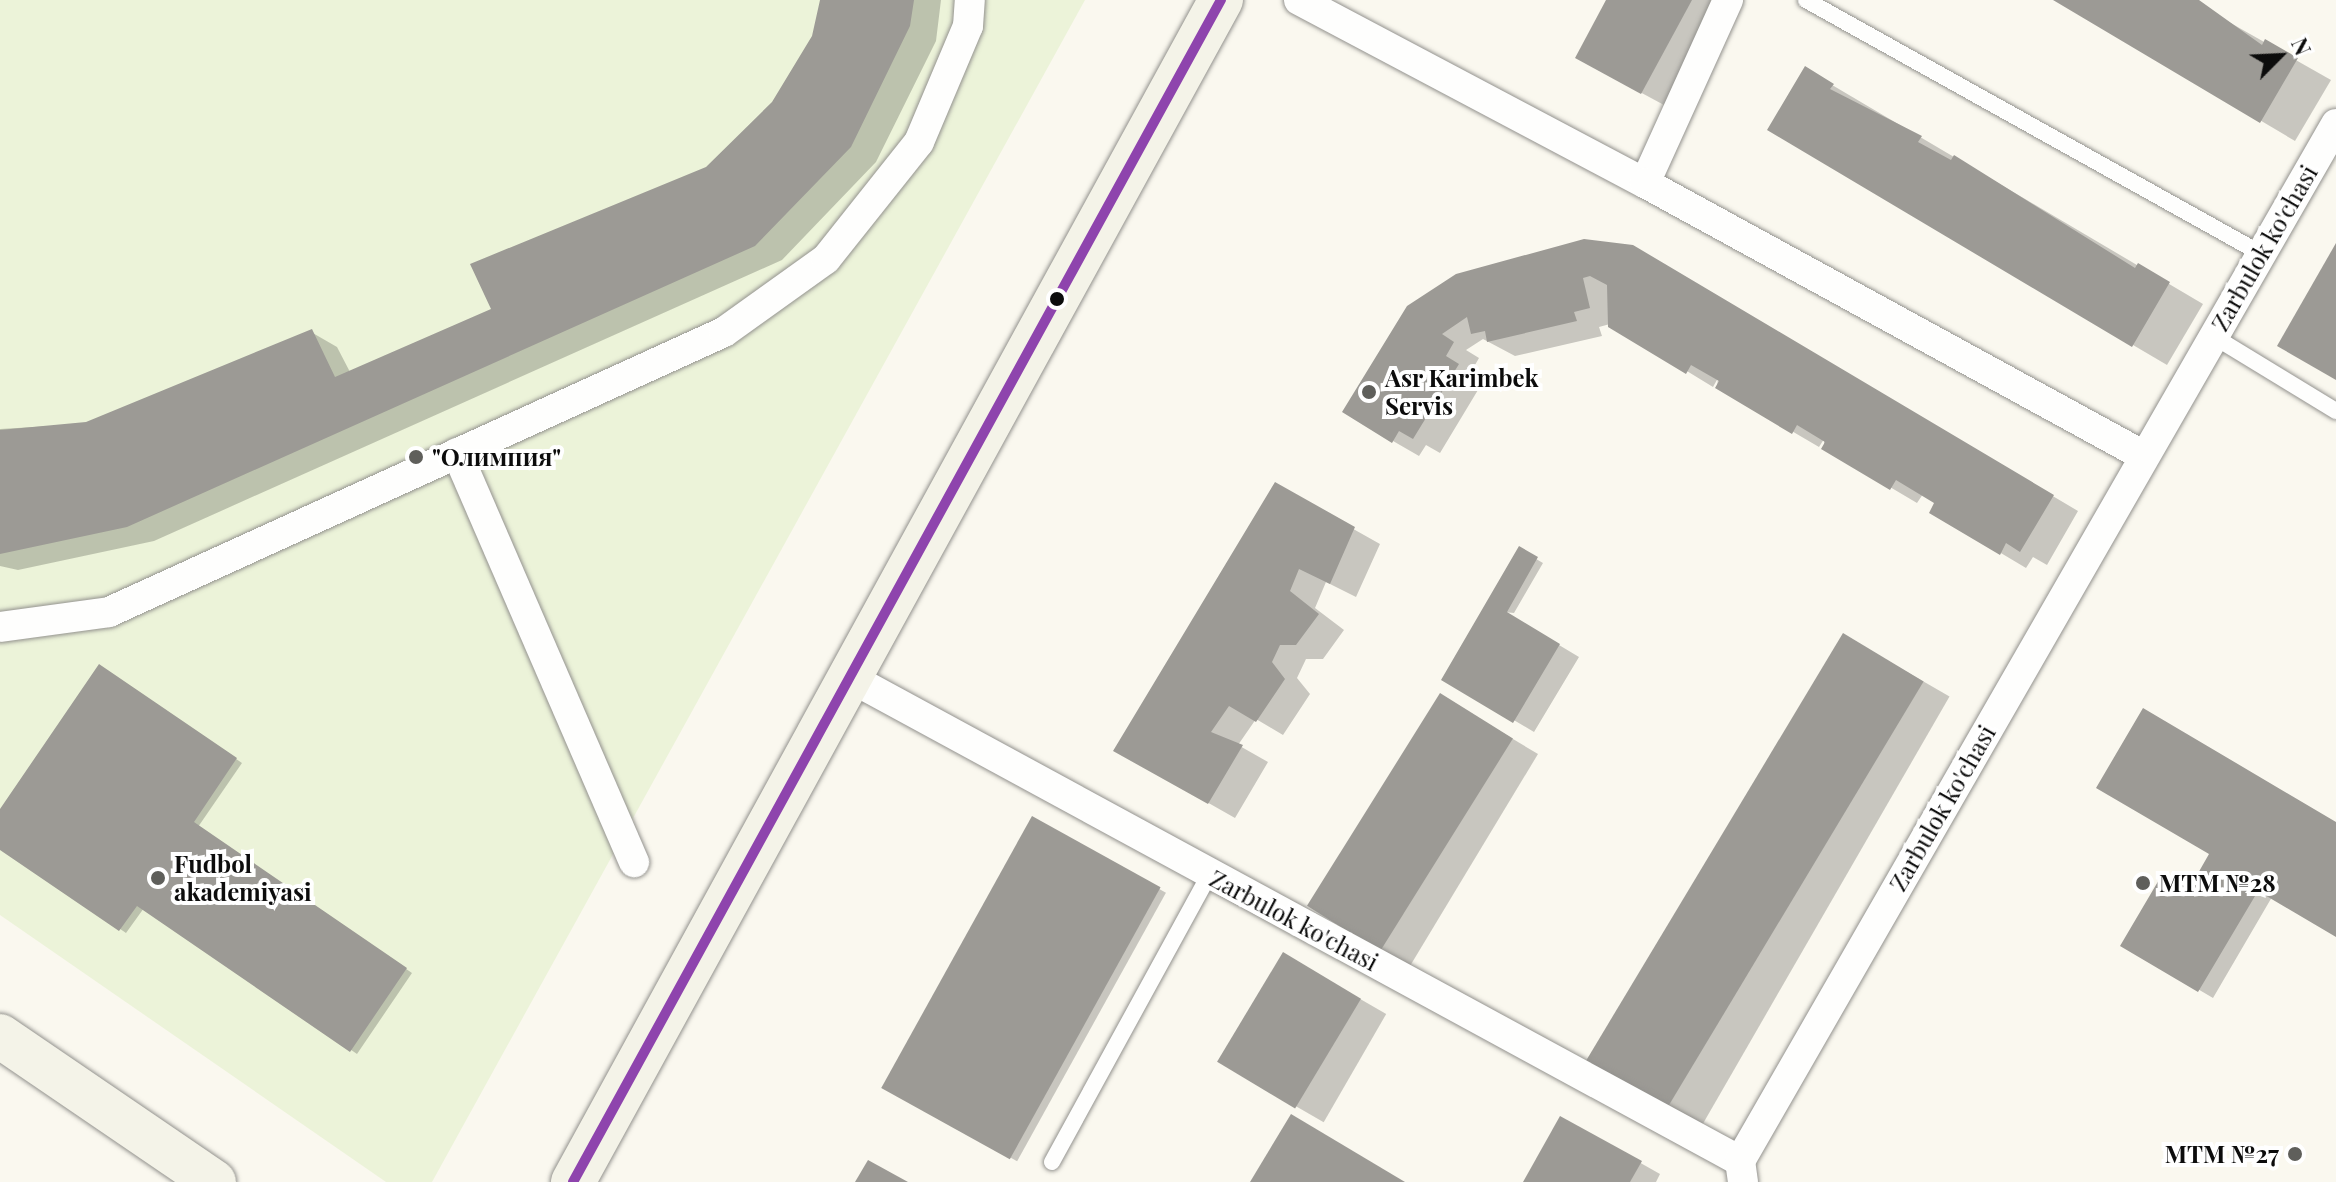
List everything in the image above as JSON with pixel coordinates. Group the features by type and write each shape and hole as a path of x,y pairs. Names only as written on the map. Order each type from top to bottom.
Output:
{"street":[{"path":"0,627 109,612 724,332 826,259 919,142 968,26 970,0"},
{"path":"573,1182 1221,0"},
{"path":"1299,0 1645,183 2144,456"},
{"path":"1645,183 1728,0"},
{"name":"Zarbulok ko'chasi","path":"849,677 1742,1171 2144,456 2336,124"},
{"path":"457,453 634,862"},
{"path":"0,1036 214,1182"}],"lane":[{"path":"1806,0 2260,253"},
{"path":"2213,336 2336,411"},
{"path":"1052,1162 1209,875"}],"green space":[{"name":"\"Олимпия\"","path":"0,0 1085,0 432,1182 386,1182 0,915"}],"building":[{"path":"820,0 914,0 910,26 851,147 755,246 127,527 0,554 0,430 86,422 312,329 335,377 491,309 470,264 706,167 772,102 812,36"},
{"path":"1606,0 1692,0 1641,94 1575,58"},
{"path":"2053,0 2199,0 2262,45 2265,39 2298,58 2260,123"},
{"path":"1805,66 1834,84 1830,89 1922,136 1918,142 1951,160 1954,155 2135,268 2138,263 2170,282 2132,347 1767,130"},
{"path":"1584,239 1633,245 2054,495 2020,552 2006,543 2000,555 1929,513 1934,503 1896,480 1890,490 1821,449 1825,442 1797,425 1792,434 1715,388 1719,381 1691,365 1686,374 1608,327 1607,285 1590,276 1583,278 1590,308 1574,312 1577,321 1487,342 1485,331 1471,334 1467,317 1442,334 1454,342 1446,356 1459,364 1413,439 1399,431 1392,443 1342,412 1407,306 1456,274"},
{"path":"2336,243 2336,380 2277,346"},
{"path":"1275,482 1355,527 1330,584 1299,569 1290,591 1319,614 1296,645 1280,645 1272,662 1285,679 1256,722 1229,706 1211,732 1243,745 1208,804 1113,751"},
{"path":"1519,546 1538,557 1507,612 1560,644 1513,723 1441,680"},
{"path":"1843,633 1924,681 1665,1113 1584,1064"},
{"name":"Fudbol akademiyasi","path":"99,664 237,758 194,822 407,968 350,1052 137,906 119,931 0,850 0,809"},
{"path":"1440,693 1513,739 1380,951 1307,906"},
{"name":"MTM №28","path":"2143,708 2336,822 2336,937 2258,891 2198,992 2120,946 2163,873 2189,889 2209,854 2096,788"},
{"path":"1032,816 1161,887 1010,1159 881,1088"},
{"path":"1283,952 1361,999 1295,1109 1217,1062"},
{"path":"1291,1114 1405,1182 1250,1182"},
{"path":"1560,1116 1642,1161 1630,1182 1523,1182"},
{"path":"868,1160 908,1182 855,1182"}],"transit line":[{"path":"573,1182 1221,0"}],"place":[{"name":"Asr Karimbek Servis","path":"1369,392"},
{"name":"\"Олимпия\"","path":"416,457"},
{"name":"Fudbol akademiyasi","path":"158,878"},
{"name":"MTM №28","path":"2143,883"},
{"name":"MTM №27","path":"2295,1154"}]}
